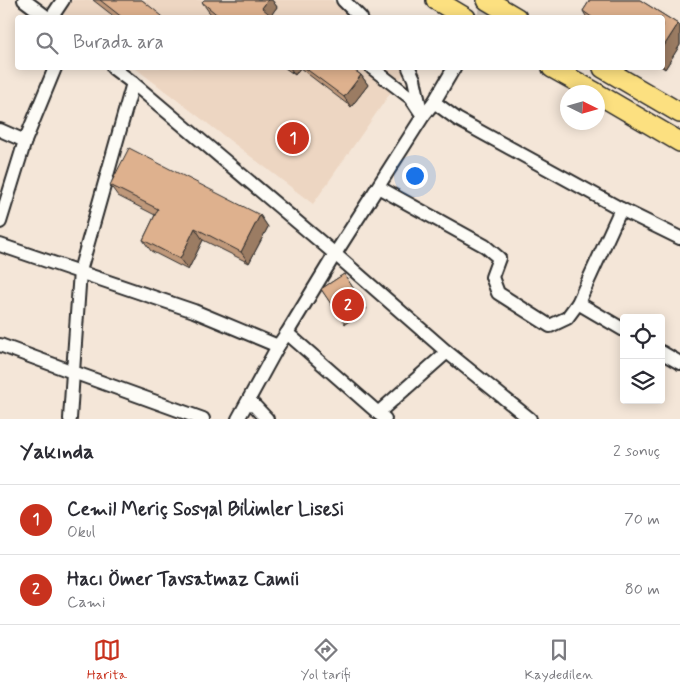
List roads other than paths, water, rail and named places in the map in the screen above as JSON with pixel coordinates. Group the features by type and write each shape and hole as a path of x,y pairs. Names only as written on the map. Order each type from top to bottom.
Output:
{"highway":[{"path":"436,0 461,15"},
{"path":"487,0 512,15"},
{"path":"556,70 582,85"},
{"path":"606,70 680,113"},
{"path":"605,98 680,142"}],"street":[{"path":"24,0 45,15"},
{"path":"51,15 63,0"},
{"path":"344,0 358,15"},
{"path":"0,222 26,141 54,70"},
{"path":"116,70 335,254 524,417"},
{"path":"375,70 411,98 422,116"},
{"path":"410,70 414,79 422,116"},
{"path":"238,419 278,346 453,70"},
{"path":"70,419 80,271 133,83"},
{"path":"434,102 457,119 621,209 680,238"},
{"path":"0,130 26,141"},
{"path":"378,187 484,246 499,258 492,277 498,293 550,326 567,318 578,303 621,209"},
{"path":"0,245 194,311 278,346"},
{"path":"578,303 620,328"},
{"path":"287,333 382,416 447,352"},
{"path":"0,344 203,419"},
{"path":"665,354 680,363"},
{"path":"249,400 267,419"}],"tunnel":[{"path":"484,15 491,0"}],"place":[{"name":"Cemil Meriç Sosyal Bilimler Lisesi","path":"293,138"},
{"name":"Hacı Ömer Tavsatmaz Camii","path":"348,305"}]}
